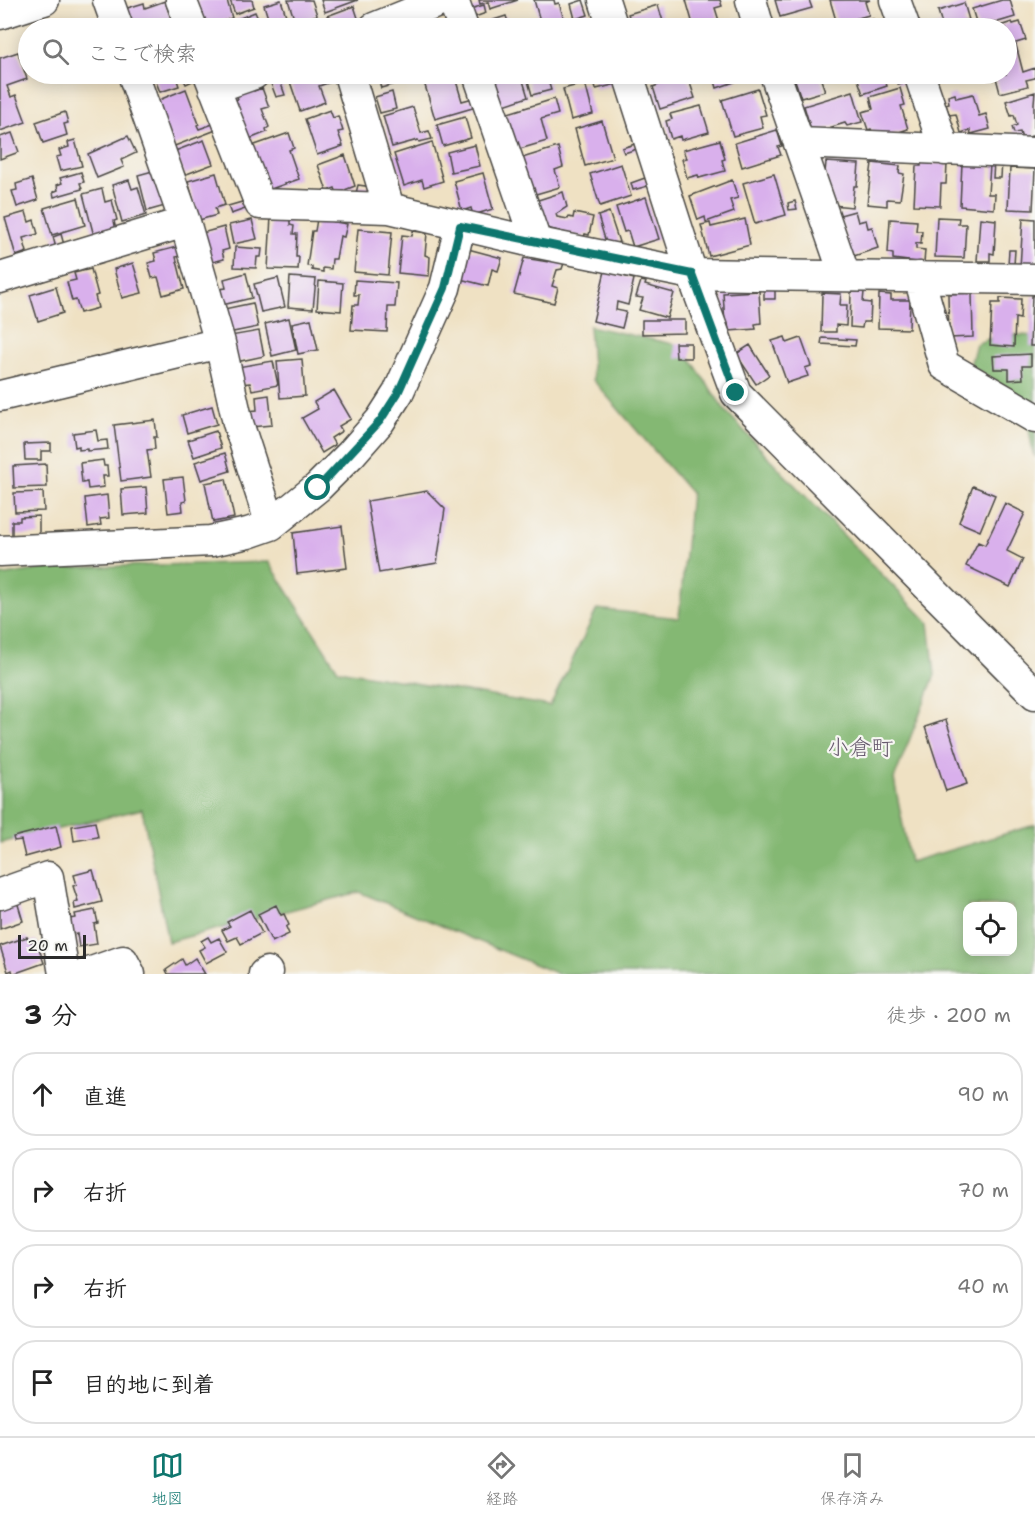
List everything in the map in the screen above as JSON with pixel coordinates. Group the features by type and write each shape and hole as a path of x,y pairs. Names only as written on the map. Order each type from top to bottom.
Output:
{"street":[{"path":"0,14 44,0"},
{"path":"108,0 114,18"},
{"path":"181,0 188,18"},
{"path":"399,18 443,0"},
{"path":"453,0 459,18"},
{"path":"604,0 610,18"},
{"path":"895,0 901,18"},
{"path":"137,84 185,222 220,343 238,423 271,525"},
{"path":"213,84 260,204 389,208 460,226 692,274 1035,279"},
{"path":"352,84 389,208"},
{"path":"481,84 536,242"},
{"path":"631,84 692,274 736,393 1035,694"},
{"path":"779,84 845,276"},
{"path":"923,84 945,150"},
{"path":"800,143 1035,153"},
{"path":"0,278 185,222"},
{"path":"0,551 211,541 248,533 271,525 318,488 351,454 380,421 398,393 445,288 460,226"},
{"path":"919,277 944,365 1035,418"},
{"path":"0,396 220,343"},
{"path":"0,894 48,878 64,974"},
{"path":"86,974 123,961 130,974"}],"green space":[{"path":"589,326 682,346 724,409 929,623 935,675 894,779 910,862 1035,825 1035,974 558,974 359,892 168,942 142,809 0,843 0,576 48,568 269,562 338,670 550,706 597,609 679,618 691,493 593,380"},
{"path":"1001,334 1035,336 1035,456 1024,398 970,366 976,344"}],"building":[{"path":"197,0 227,0 232,18 202,18"},
{"path":"230,0 252,0 254,7 235,14"},
{"path":"281,0 287,18 268,18 264,5"},
{"path":"288,0 312,0 317,15 309,18 294,18"},
{"path":"321,0 358,0 325,12"},
{"path":"479,0 518,0 490,9 488,2 480,4"},
{"path":"534,0 554,0 555,4 559,3 564,18 539,18"},
{"path":"583,0 588,15 575,18 571,4"},
{"path":"686,0 720,0 722,6 715,8 718,18 691,18"},
{"path":"775,0 809,0 812,8 780,17"},
{"path":"830,0 870,0 865,2 869,15 858,18 835,18"},
{"path":"1002,0 1010,0 1015,17 975,18 972,9"},
{"path":"165,1 171,18 127,18 124,9 144,3 145,8"},
{"path":"964,3 968,18 940,18 938,11"},
{"path":"484,5 486,13 472,18 470,9"},
{"path":"658,5 662,18 629,18 628,14"},
{"path":"354,6 358,18 328,18 327,16"},
{"path":"255,12 258,18 240,18"},
{"path":"1020,22 1026,40 1017,43 1017,23"},
{"path":"1017,49 1023,72 1035,68 1035,78 1026,80 1028,86 1000,93 998,84 1017,84"},
{"path":"18,52 18,82 7,86 11,97 16,95 26,122 0,131 0,58"},
{"path":"157,84 178,84 179,86 160,92"},
{"path":"252,84 254,91 262,88 269,107 262,109 269,127 266,129 267,132 247,140 231,101 238,99 235,91"},
{"path":"271,84 281,84 285,95 276,97"},
{"path":"291,84 325,84 319,86 325,102 300,111"},
{"path":"380,84 395,84 381,88"},
{"path":"425,84 457,84 462,101 473,98 476,107 435,119"},
{"path":"494,84 524,84 528,97 501,106"},
{"path":"529,84 549,84 551,90 532,95"},
{"path":"585,84 593,114 571,120 563,89"},
{"path":"595,84 613,85 596,89"},
{"path":"690,84 695,98 660,109 653,87"},
{"path":"716,84 728,84 717,88"},
{"path":"796,84 823,84 825,91 801,98"},
{"path":"860,84 886,84 887,86 863,94"},
{"path":"900,88 905,105 901,106 908,129 875,140 871,129 868,130 862,112 873,109 870,97"},
{"path":"186,89 199,129 213,124 216,130 172,147 154,102"},
{"path":"758,89 766,115 760,116 763,128 733,136 722,100"},
{"path":"853,91 862,122 847,126 845,123 812,133 804,106"},
{"path":"392,92 396,109 380,113 375,97"},
{"path":"1035,92 1034,143 1032,136 1022,139 1020,132 1014,133 1012,127 1017,125 1006,101"},
{"path":"955,94 956,98 973,94 979,116 986,114 990,129 971,134 970,130 961,133 956,114 949,115 946,104 949,103 948,96"},
{"path":"554,99 558,114 541,119 547,141 516,150 505,114"},
{"path":"701,106 709,132 681,140 680,136 671,139 666,121 672,119 670,114"},
{"path":"413,107 421,133 429,131 432,139 392,147 383,116"},
{"path":"330,110 333,118 338,116 343,131 338,132 343,146 317,155 305,119"},
{"path":"65,112 68,123 64,124 67,135 43,143 36,122"},
{"path":"465,117 471,138 443,146 437,125"},
{"path":"602,121 613,158 585,166 575,129"},
{"path":"777,130 782,146 778,147 781,155 742,167 735,143"},
{"path":"12,133 19,152 0,159 0,137"},
{"path":"289,133 294,148 289,150 299,179 268,190 252,146"},
{"path":"128,136 136,153 121,160 124,167 97,178 88,154"},
{"path":"75,140 82,166 60,171 56,157 61,156 59,150 69,147 68,142"},
{"path":"204,140 213,164 184,175 175,151"},
{"path":"720,140 725,159 722,160 725,171 699,178 698,175 687,178 682,159 686,158 683,150"},
{"path":"432,142 443,181 424,187 422,180 404,186 394,154"},
{"path":"635,144 637,149 624,153 622,148"},
{"path":"475,145 480,166 451,172 447,152"},
{"path":"558,147 563,167 555,170 560,187 529,196 519,159"},
{"path":"345,155 355,186 337,193 335,188 327,191 318,165"},
{"path":"994,161 1002,161 1001,178 993,178"},
{"path":"826,162 859,164 852,207 833,205 825,173"},
{"path":"872,163 900,166 899,173 904,174 900,200 887,199 887,206 867,204"},
{"path":"921,163 947,164 946,184 941,184 940,206 914,205 916,166 921,166"},
{"path":"962,163 990,165 988,194 995,194 994,209 960,206"},
{"path":"621,164 631,196 600,206 590,174"},
{"path":"1010,168 1035,169 1033,210 1008,209"},
{"path":"160,169 165,206 147,211 138,175"},
{"path":"81,172 84,182 80,183 82,189 54,197 53,192 58,190 57,185 62,183 60,178"},
{"path":"216,173 225,205 215,208 217,215 199,220 188,181"},
{"path":"483,173 493,209 473,215 471,208 462,211 454,181"},
{"path":"774,174 786,215 755,224 743,183"},
{"path":"645,178 648,186 633,190 631,183"},
{"path":"32,179 38,200 17,207 12,191 17,190 16,184"},
{"path":"129,180 132,189 138,187 146,215 122,222 112,185"},
{"path":"732,180 738,198 730,200 734,212 706,222 705,217 698,220 690,196"},
{"path":"358,185 372,187 370,196 356,193"},
{"path":"102,189 105,202 112,200 117,220 114,221 116,230 94,236 83,194"},
{"path":"563,192 567,207 556,214 557,217 573,218 574,213 593,217 589,235 585,234 582,237 539,226 532,202"},
{"path":"646,197 659,239 633,247 628,231 624,232 616,207"},
{"path":"78,198 85,225 52,235 44,208"},
{"path":"795,201 797,209 789,210 788,203"},
{"path":"242,202 245,209 231,214 228,206"},
{"path":"855,211 858,222 866,220 868,228 872,227 878,248 851,257 840,215"},
{"path":"26,212 29,222 34,220 38,234 23,238 27,252 16,256 5,218"},
{"path":"609,212 619,242 607,246 598,216"},
{"path":"271,216 290,217 290,225 294,226 293,234 297,234 298,270 268,269"},
{"path":"937,217 959,218 958,224 966,224 964,258 935,257"},
{"path":"980,218 996,220 994,254 990,253 990,261 977,261"},
{"path":"1023,218 1035,219 1035,269 1020,268"},
{"path":"317,219 347,224 344,237 340,236 336,259 332,259 331,269 323,268 323,272 312,270 312,267 307,266 312,231 315,231"},
{"path":"745,219 750,245 709,256 701,225 710,223 711,227"},
{"path":"890,219 917,221 916,231 922,231 921,244 916,243 916,249 925,250 924,263 893,259 893,254 888,253"},
{"path":"252,220 257,239 233,244 229,225"},
{"path":"224,227 229,249 222,251 224,259 209,263 202,233"},
{"path":"358,229 392,232 388,275 354,272"},
{"path":"413,231 427,233 425,255 430,257 429,276 398,273 402,235 412,236"},
{"path":"61,234 64,245 56,248 53,237"},
{"path":"177,247 180,256 176,257 184,289 163,295 158,277 152,278 148,263 156,261 154,253"},
{"path":"235,247 262,249 261,257 257,257 256,268 234,267"},
{"path":"468,249 502,258 498,271 492,269 488,286 460,279"},
{"path":"1009,250 1015,250 1014,265 1008,264"},
{"path":"550,257 564,263 562,269 557,270 552,286 558,288 554,303 514,294 524,258 548,262"},
{"path":"133,263 142,293 122,298 114,269"},
{"path":"91,269 98,295 95,296 98,308 80,313 76,300 72,301 67,282 76,280 74,273"},
{"path":"605,271 634,279 628,305 617,302 616,310 626,312 622,328 593,321"},
{"path":"246,273 252,298 222,305 219,289 226,288 224,279"},
{"path":"290,277 316,279 313,309 288,307"},
{"path":"278,278 285,307 261,312 254,284"},
{"path":"355,280 397,283 395,307 388,307 387,332 351,330 353,305 358,305 359,295 354,295"},
{"path":"319,281 343,283 341,311 317,309"},
{"path":"641,281 646,282 645,285 674,293 667,318 639,310 643,298 636,297"},
{"path":"764,286 775,286 775,299 764,299"},
{"path":"56,287 63,313 38,321 30,295"},
{"path":"759,291 761,323 755,324 756,329 729,331 728,323 725,323 723,293"},
{"path":"851,292 864,292 863,302 871,303 870,322 863,322 862,328 850,327"},
{"path":"822,293 841,294 840,305 847,305 846,326 836,325 836,332 821,332"},
{"path":"972,293 973,337 949,338 948,294"},
{"path":"879,294 891,295 891,300 910,300 909,329 878,328"},
{"path":"1032,296 1035,296 1035,346 1030,346"},
{"path":"1000,298 1021,299 1020,319 1015,318 1014,347 990,345 992,303 1000,303"},
{"path":"253,303 258,327 228,333 224,309"},
{"path":"289,318 296,350 272,356 265,324"},
{"path":"311,319 318,350 298,354 292,323"},
{"path":"642,320 685,320 685,333 642,334"},
{"path":"259,331 264,356 236,362 230,336"},
{"path":"785,337 787,343 801,338 811,366 805,368 808,376 787,383 772,341"},
{"path":"822,338 856,340 855,346 821,344"},
{"path":"675,343 691,343 691,358 676,358"},
{"path":"750,345 769,375 756,384 736,354"},
{"path":"1031,354 1031,366 1022,366 1023,379 1009,380 1009,369 994,369 993,356"},
{"path":"302,359 305,396 280,398 277,361"},
{"path":"273,361 278,385 252,390 250,383 240,384 237,367"},
{"path":"334,390 351,419 339,426 342,431 331,438 335,445 322,453 302,418 318,409 314,402"},
{"path":"269,395 272,425 250,427 248,411 257,410 256,397"},
{"path":"212,406 217,424 187,433 182,415"},
{"path":"155,420 157,437 154,437 155,449 147,450 151,477 121,481 114,425"},
{"path":"96,430 98,441 107,440 108,449 87,451 87,449 79,450 79,446 75,447 73,433"},
{"path":"216,431 221,448 194,457 188,440"},
{"path":"51,443 51,451 41,451 41,460 25,460 24,444"},
{"path":"225,453 230,471 201,480 195,462"},
{"path":"103,460 104,466 107,466 108,476 103,476 104,487 88,489 87,482 82,483 80,463"},
{"path":"46,464 47,487 14,488 13,466"},
{"path":"183,477 186,501 182,502 183,511 168,513 164,479"},
{"path":"226,479 234,518 213,522 205,483"},
{"path":"973,486 995,495 980,531 959,522"},
{"path":"146,487 148,513 123,515 121,489"},
{"path":"427,491 445,509 437,563 379,573 367,501"},
{"path":"43,492 44,511 15,512 14,493"},
{"path":"107,495 109,518 100,519 101,525 88,527 85,498"},
{"path":"1005,503 1025,513 1007,551 1023,559 1010,587 966,566 978,542 985,545"},
{"path":"39,516 39,535 12,535 12,521 20,521 20,517"},
{"path":"342,526 347,568 297,574 293,533"},
{"path":"946,720 967,784 946,791 925,727"},
{"path":"95,822 98,837 74,841 72,826"},
{"path":"56,826 61,847 25,857 21,840 14,841 13,837"},
{"path":"93,870 102,902 75,909 74,902 78,901 73,886 77,885 74,875"},
{"path":"16,898 23,921 0,929 0,904"},
{"path":"276,905 281,915 284,914 289,925 286,927 289,934 272,942 258,914"},
{"path":"95,910 98,923 94,924 97,944 79,947 77,934 72,935 69,919 76,918 75,914"},
{"path":"250,910 262,933 241,944 237,937 228,941 222,930 230,926 227,922"},
{"path":"27,937 30,942 36,940 44,963 13,974 12,970 8,972 0,946"},
{"path":"208,937 211,942 219,938 227,952 206,963 199,950 205,947 201,941"},
{"path":"195,958 205,974 168,974 166,970 182,959 185,965"}],"district":[{"name":"小倉町","path":"860,747"}],"route":[{"path":"318,488 380,421 398,393 445,288 460,226 692,274 736,393"}]}
